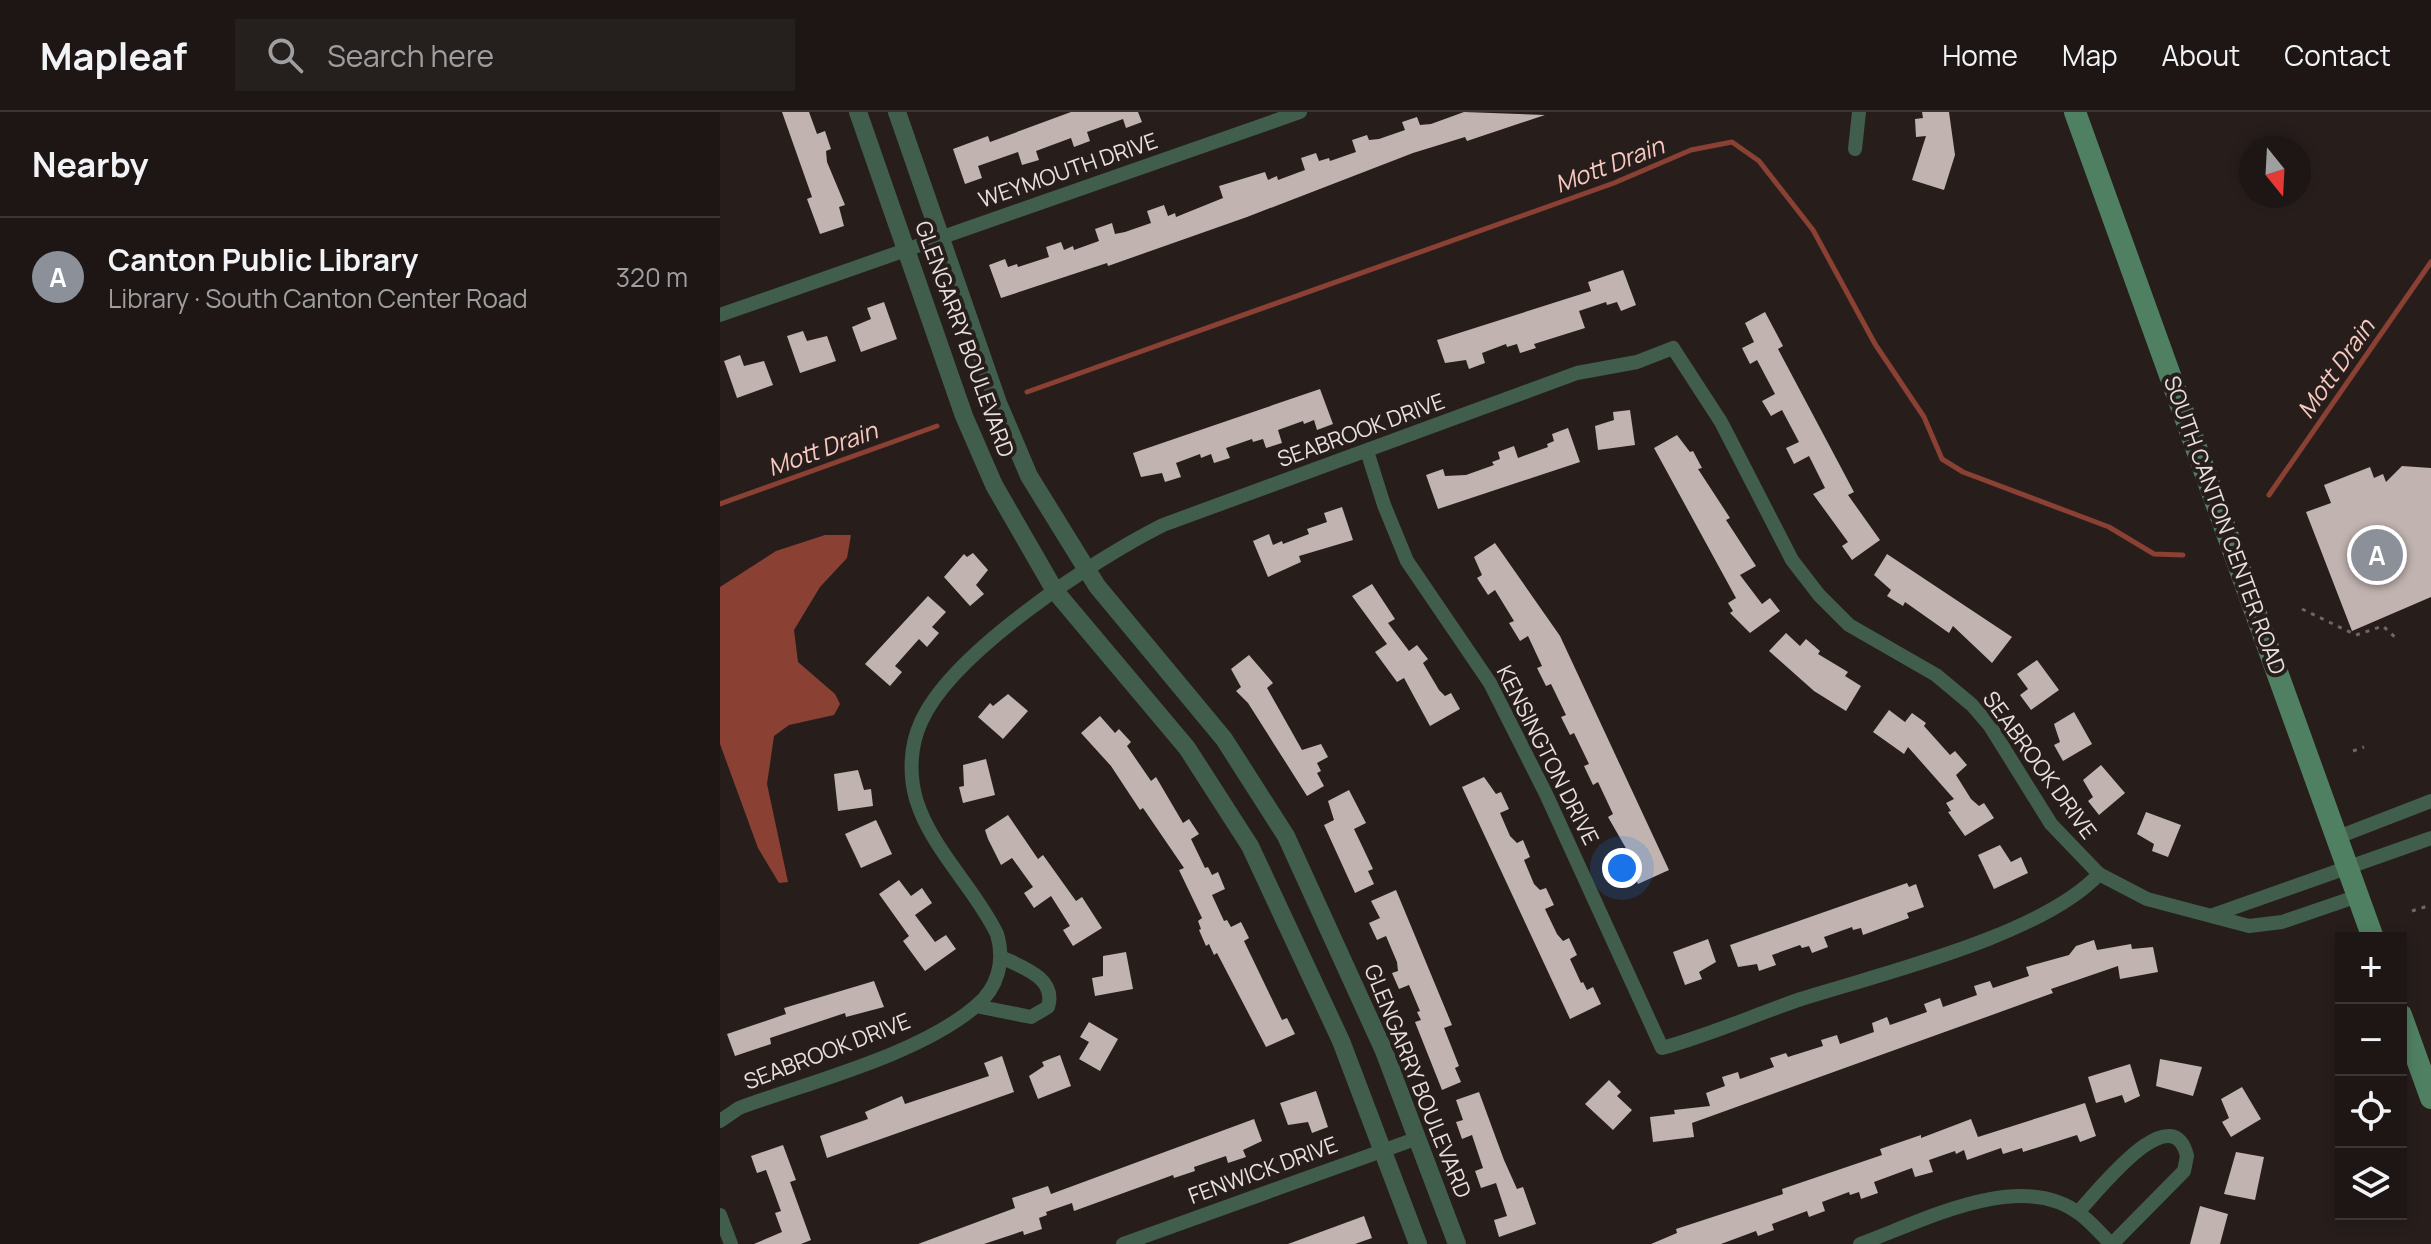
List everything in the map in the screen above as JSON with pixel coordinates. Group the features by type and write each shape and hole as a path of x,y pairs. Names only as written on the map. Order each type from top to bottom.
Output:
{"main road":[{"name":"SOUTH CANTON CENTER ROAD","path":"2075,112 2371,932"},
{"path":"2407,1032 2431,1098"}],"street":[{"name":"GLENGARRY BOULEVARD","path":"858,112 975,446 1055,591 1195,760 1250,846 1301,952 1384,1150 1418,1244"},
{"name":"GLENGARRY BOULEVARD","path":"897,112 1012,440 1085,570 1224,739 1286,836 1333,937 1418,1138 1457,1244"},
{"name":"WEYMOUTH DRIVE","path":"720,315 1297,112"},
{"path":"1855,149 1859,112"},
{"name":"SEABROOK DRIVE","path":"720,1121 739,1108 908,1047 976,1006 994,984 1001,957 997,934 920,811 912,779 913,752 921,721 942,689 1007,628 1085,570 1163,525 1577,373 1637,362 1673,348 1721,422 1792,560 1819,595 1849,625 1936,675 1972,705 1990,726 2051,824 2099,874 2147,899 2249,926 2282,922 2358,896"},
{"name":"KENSINGTON DRIVE","path":"1367,451 1384,505 1407,561 1490,683 1546,794 1662,1048 1698,1039 1797,1001 2035,920 2087,887 2099,874"},
{"path":"1195,760 1224,739"},
{"path":"2338,837 2431,801"},
{"path":"2213,915 2431,838"},
{"path":"1301,952 1333,937"},
{"path":"976,1006 1031,1017 1048,1007 1050,995 1046,983 1001,957"},
{"path":"1860,1244 1984,1199 2009,1195 2057,1202 2078,1212 2111,1244 2184,1171 2187,1156 2179,1140 2167,1135 2150,1139 2078,1212"},
{"name":"FENWICK DRIVE","path":"1123,1244 1418,1138"},
{"path":"720,1215 731,1244"}],"path":[{"path":"2302,609 2356,635 2383,626 2398,640"},
{"path":"2353,751 2364,747"},
{"path":"2412,911 2431,905"}],"shaded area":[{"path":"825,535 851,535 847,558 820,587 794,630 798,662 835,694 840,704 834,715 789,725 774,736 767,784 788,882 779,883 758,848 720,744 720,587 776,551"}],"building":[{"path":"782,112 809,112 817,134 825,131 831,149 826,151 827,162 845,205 839,207 844,226 820,234 807,199 812,197"},
{"path":"1071,112 1138,112 1142,122 1126,128 1123,119 1087,132 1090,141 1074,147 1071,138 1036,151 1039,160 1022,165 1018,152 978,166 982,178 965,184 953,149 988,136 990,142"},
{"path":"1464,112 1545,115 1467,141 1465,137 1413,153 1108,266 1107,263 1001,298 989,265 1005,259 1008,267 1017,264 1018,267 1049,257 1046,247 1061,242 1064,250 1073,246 1074,250 1099,241 1095,229 1112,223 1115,234 1151,223 1147,211 1164,205 1168,216 1175,213 1176,217 1223,198 1219,186 1265,172 1268,180 1277,176 1278,180 1305,170 1301,158 1316,153 1319,161 1329,158 1330,161 1356,152 1352,140 1367,135 1369,140 1379,139 1405,130 1402,122 1417,117 1420,125 1431,124"},
{"path":"1922,112 1949,112 1955,155 1944,190 1912,180 1926,136 1916,137 1915,119 1923,118"},
{"path":"1623,270 1636,305 1621,311 1617,302 1607,305 1606,302 1579,311 1585,328 1534,344 1536,348 1520,353 1517,344 1507,347 1506,344 1482,353 1485,363 1469,369 1466,360 1445,363 1437,340 1591,291 1588,282"},
{"path":"884,302 897,339 861,352 852,327 871,319 867,308"},
{"path":"1765,312 1783,346 1778,349 1854,492 1848,495 1880,540 1852,560 1842,546 1848,542 1813,494 1825,488 1809,456 1794,464 1786,448 1799,442 1782,410 1771,416 1762,401 1775,394 1757,360 1750,364 1742,348 1754,342 1745,323"},
{"path":"803,331 807,341 827,336 836,361 800,373 787,336"},
{"path":"740,355 744,366 764,361 773,385 737,398 724,361"},
{"path":"1320,389 1333,424 1317,430 1314,420 1304,424 1303,421 1278,430 1282,443 1266,448 1263,439 1253,442 1252,439 1226,448 1230,458 1214,463 1211,454 1201,458 1200,454 1176,463 1181,477 1165,482 1162,473 1141,477 1133,453"},
{"path":"1630,410 1635,445 1598,450 1595,426 1614,420 1613,412"},
{"path":"1568,428 1580,462 1438,509 1426,475 1443,469 1445,476 1466,475 1494,465 1492,462 1500,459 1498,452 1514,446 1518,458 1548,447 1547,444 1554,441 1552,434"},
{"path":"1677,435 1690,452 1693,451 1702,468 1698,469 1756,566 1740,575 1762,604 1770,598 1780,611 1750,633 1730,613 1733,611 1728,603 1736,598 1654,448"},
{"path":"2402,466 2431,468 2431,597 2352,631 2306,512 2331,503 2324,485 2370,467 2374,478 2383,474 2386,482"},
{"path":"1342,507 1353,540 1299,556 1301,562 1268,577 1253,541 1269,534 1273,545 1282,541 1283,544 1309,534 1307,529 1327,522 1324,513"},
{"path":"1495,543 1560,636 1669,870 1638,884 1630,866 1635,864 1608,817 1613,814 1598,782 1593,785 1584,766 1589,764 1574,733 1570,735 1561,717 1566,715 1551,684 1546,686 1537,668 1542,666 1528,636 1520,641 1509,623 1514,621 1495,590 1488,595 1477,578 1482,575 1474,557"},
{"path":"973,553 988,570 976,585 984,594 970,606 944,577 964,554 967,557"},
{"path":"1887,554 2012,637 1992,663 1953,626 1949,633 1905,602 1903,606 1887,596 1891,590 1874,575"},
{"path":"1372,584 1395,619 1388,623 1409,651 1417,645 1428,659 1423,663 1439,690 1445,696 1451,693 1460,709 1430,726 1404,678 1397,682 1375,652 1387,644 1352,596"},
{"path":"928,596 946,612 932,627 939,633 927,647 919,639 895,666 902,672 890,686 865,664"},
{"path":"1786,633 1800,646 1806,639 1820,651 1818,654 1848,672 1845,676 1861,686 1846,711 1814,691 1769,651"},
{"path":"1249,655 1273,683 1267,688 1302,750 1321,744 1328,757 1317,763 1321,771 1317,773 1324,786 1307,796 1248,703 1236,691 1241,687 1231,669"},
{"path":"2037,660 2059,690 2031,710 2020,695 2028,689 2017,674"},
{"path":"1008,694 1028,711 1003,739 978,717 990,703 993,706"},
{"path":"1889,710 1905,722 1912,713 1926,723 1924,726 1950,755 1955,751 1967,765 1956,775 1971,799 1979,806 1984,803 1994,818 1965,836 1948,812 1951,811 1946,803 1954,799 1908,747 1904,754 1873,732"},
{"path":"2074,712 2092,744 2063,761 2054,745 2060,742 2054,724"},
{"path":"1100,716 1115,733 1119,729 1131,742 1127,746 1151,781 1156,777 1183,823 1189,819 1199,834 1191,839 1205,868 1208,867 1212,875 1218,872 1225,889 1212,895 1224,921 1227,920 1231,927 1241,922 1249,938 1244,941 1282,1020 1287,1018 1295,1034 1266,1047 1217,953 1214,955 1209,944 1206,946 1199,930 1198,921 1202,918 1179,870 1184,868 1111,766 1081,733"},
{"path":"986,759 995,795 963,803 959,787 964,786 963,765"},
{"path":"2101,765 2125,793 2099,815 2088,801 2093,797 2083,780"},
{"path":"858,770 864,790 871,789 873,806 838,811 834,774"},
{"path":"1484,777 1496,794 1501,792 1509,809 1500,813 1510,836 1517,843 1523,840 1530,857 1524,860 1534,884 1540,890 1546,888 1554,905 1545,909 1557,934 1563,941 1569,938 1577,955 1570,959 1581,983 1587,990 1593,987 1601,1004 1570,1019 1462,787"},
{"path":"1349,790 1366,823 1354,829 1373,869 1368,871 1374,884 1355,893 1324,825 1334,820 1328,801"},
{"path":"2146,812 2181,825 2168,857 2152,851 2154,844 2137,834"},
{"path":"1008,815 1038,859 1043,855 1076,901 1082,897 1102,928 1073,946 1063,930 1070,926 1051,896 1034,908 1024,893 1033,887 1012,858 1001,865 985,830"},
{"path":"876,820 892,854 861,868 845,834"},
{"path":"2000,845 2011,862 2021,857 2028,873 1994,889 1978,855"},
{"path":"899,880 911,896 922,888 932,903 915,915 935,942 946,935 956,949 925,971 903,941 909,936 879,894"},
{"path":"1907,883 1909,887 1916,884 1924,907 1907,913 1909,918 1863,935 1861,928 1853,930 1852,927 1824,937 1828,947 1812,953 1809,946 1802,948 1800,945 1772,955 1776,965 1759,971 1757,964 1738,967 1730,945"},
{"path":"1396,890 1452,1025 1444,1028 1459,1066 1455,1068 1461,1082 1442,1090 1415,1022 1421,1020 1417,1012 1420,1011 1409,985 1399,989 1392,973 1398,971 1397,962 1386,936 1377,940 1369,923 1380,918 1371,901"},
{"path":"1708,939 1716,962 1699,972 1702,979 1685,985 1673,952"},
{"path":"2094,940 2097,950 2131,944 2132,949 2153,947 2158,972 2120,979 2118,966 2051,989 2053,993 1692,1123 1694,1137 1653,1142 1650,1117 1675,1114 1674,1110 1710,1106 1706,1093 1725,1086 1722,1077 1738,1072 1740,1079 1774,1067 1770,1058 1786,1053 1788,1057 1823,1046 1821,1040 1837,1035 1840,1044 1874,1032 1872,1023 1887,1017 1890,1025 1927,1012 1924,1004 1940,998 1943,1007 1977,995 1974,986 1990,981 1993,988 2029,976 2026,967 2069,955 2076,946"},
{"path":"1126,952 1133,989 1095,996 1092,978 1103,976 1103,956"},
{"path":"874,981 884,1007 846,1017 845,1013 770,1038 771,1044 735,1056 727,1034 786,1014 784,1008"},
{"path":"1089,1022 1118,1039 1100,1071 1079,1059 1089,1042 1080,1037"},
{"path":"1060,1055 1071,1086 1038,1099 1029,1076 1044,1066 1042,1062"},
{"path":"1002,1056 1014,1092 827,1158 820,1136 868,1119 865,1112 902,1096 905,1104 989,1076 984,1063"},
{"path":"2160,1059 2202,1067 2193,1096 2156,1086"},
{"path":"2130,1064 2140,1096 2125,1103 2122,1095 2096,1103 2088,1077"},
{"path":"1609,1080 1621,1092 1617,1096 1632,1110 1613,1130 1585,1104"},
{"path":"2242,1087 2261,1119 2231,1137 2222,1122 2229,1118 2221,1099"},
{"path":"1316,1091 1328,1127 1312,1133 1308,1122 1288,1125 1280,1103"},
{"path":"1479,1092 1504,1160 1517,1189 1523,1187 1536,1224 1499,1237 1494,1220 1507,1216 1496,1183 1481,1188 1475,1171 1483,1168 1472,1135 1462,1139 1456,1122 1463,1120 1456,1100"},
{"path":"2085,1103 2096,1136 2080,1142 2077,1135 2023,1152 2022,1148 2003,1154 2001,1148 1967,1160 1964,1150 1956,1154 1955,1151 1929,1160 1933,1172 1915,1177 1912,1168 1874,1182 1878,1193 1861,1199 1859,1192 1850,1195 1849,1192 1822,1202 1825,1211 1809,1217 1807,1211 1772,1224 1774,1230 1758,1236 1756,1231 1721,1244 1651,1244 1677,1233 1676,1229 1783,1194 1782,1189 1882,1155 1880,1149 1921,1135 1921,1138 1971,1119 1978,1137"},
{"path":"1254,1119 1262,1141 1243,1150 1246,1157 1228,1163 1226,1156 1194,1167 1195,1171 1174,1178 1173,1175 1074,1211 1072,1203 1046,1212 1047,1215 1039,1218 1042,1229 1024,1235 1023,1231 984,1244 918,1244 1015,1208 1012,1198 1048,1186 1051,1194"},
{"path":"783,1145 796,1180 790,1182 811,1240 801,1244 754,1244 782,1232 775,1213 781,1211 766,1170 757,1173 751,1156"},
{"path":"2236,1152 2264,1157 2255,1200 2224,1194"},
{"path":"2200,1206 2228,1214 2220,1244 2190,1244"},
{"path":"1364,1216 1372,1238 1355,1244 1288,1244"}],"waterway":[{"name":"Mott Drain","path":"1027,392 1614,183 1691,150 1732,142 1759,161 1813,230 1875,344 1924,417 1942,459 1963,472 2109,527 2154,554 2183,555"},
{"name":"Mott Drain","path":"2269,495 2431,262"},
{"name":"Mott Drain","path":"720,504 937,426"}],"place":[{"name":"Canton Public Library","path":"2377,555"}]}
